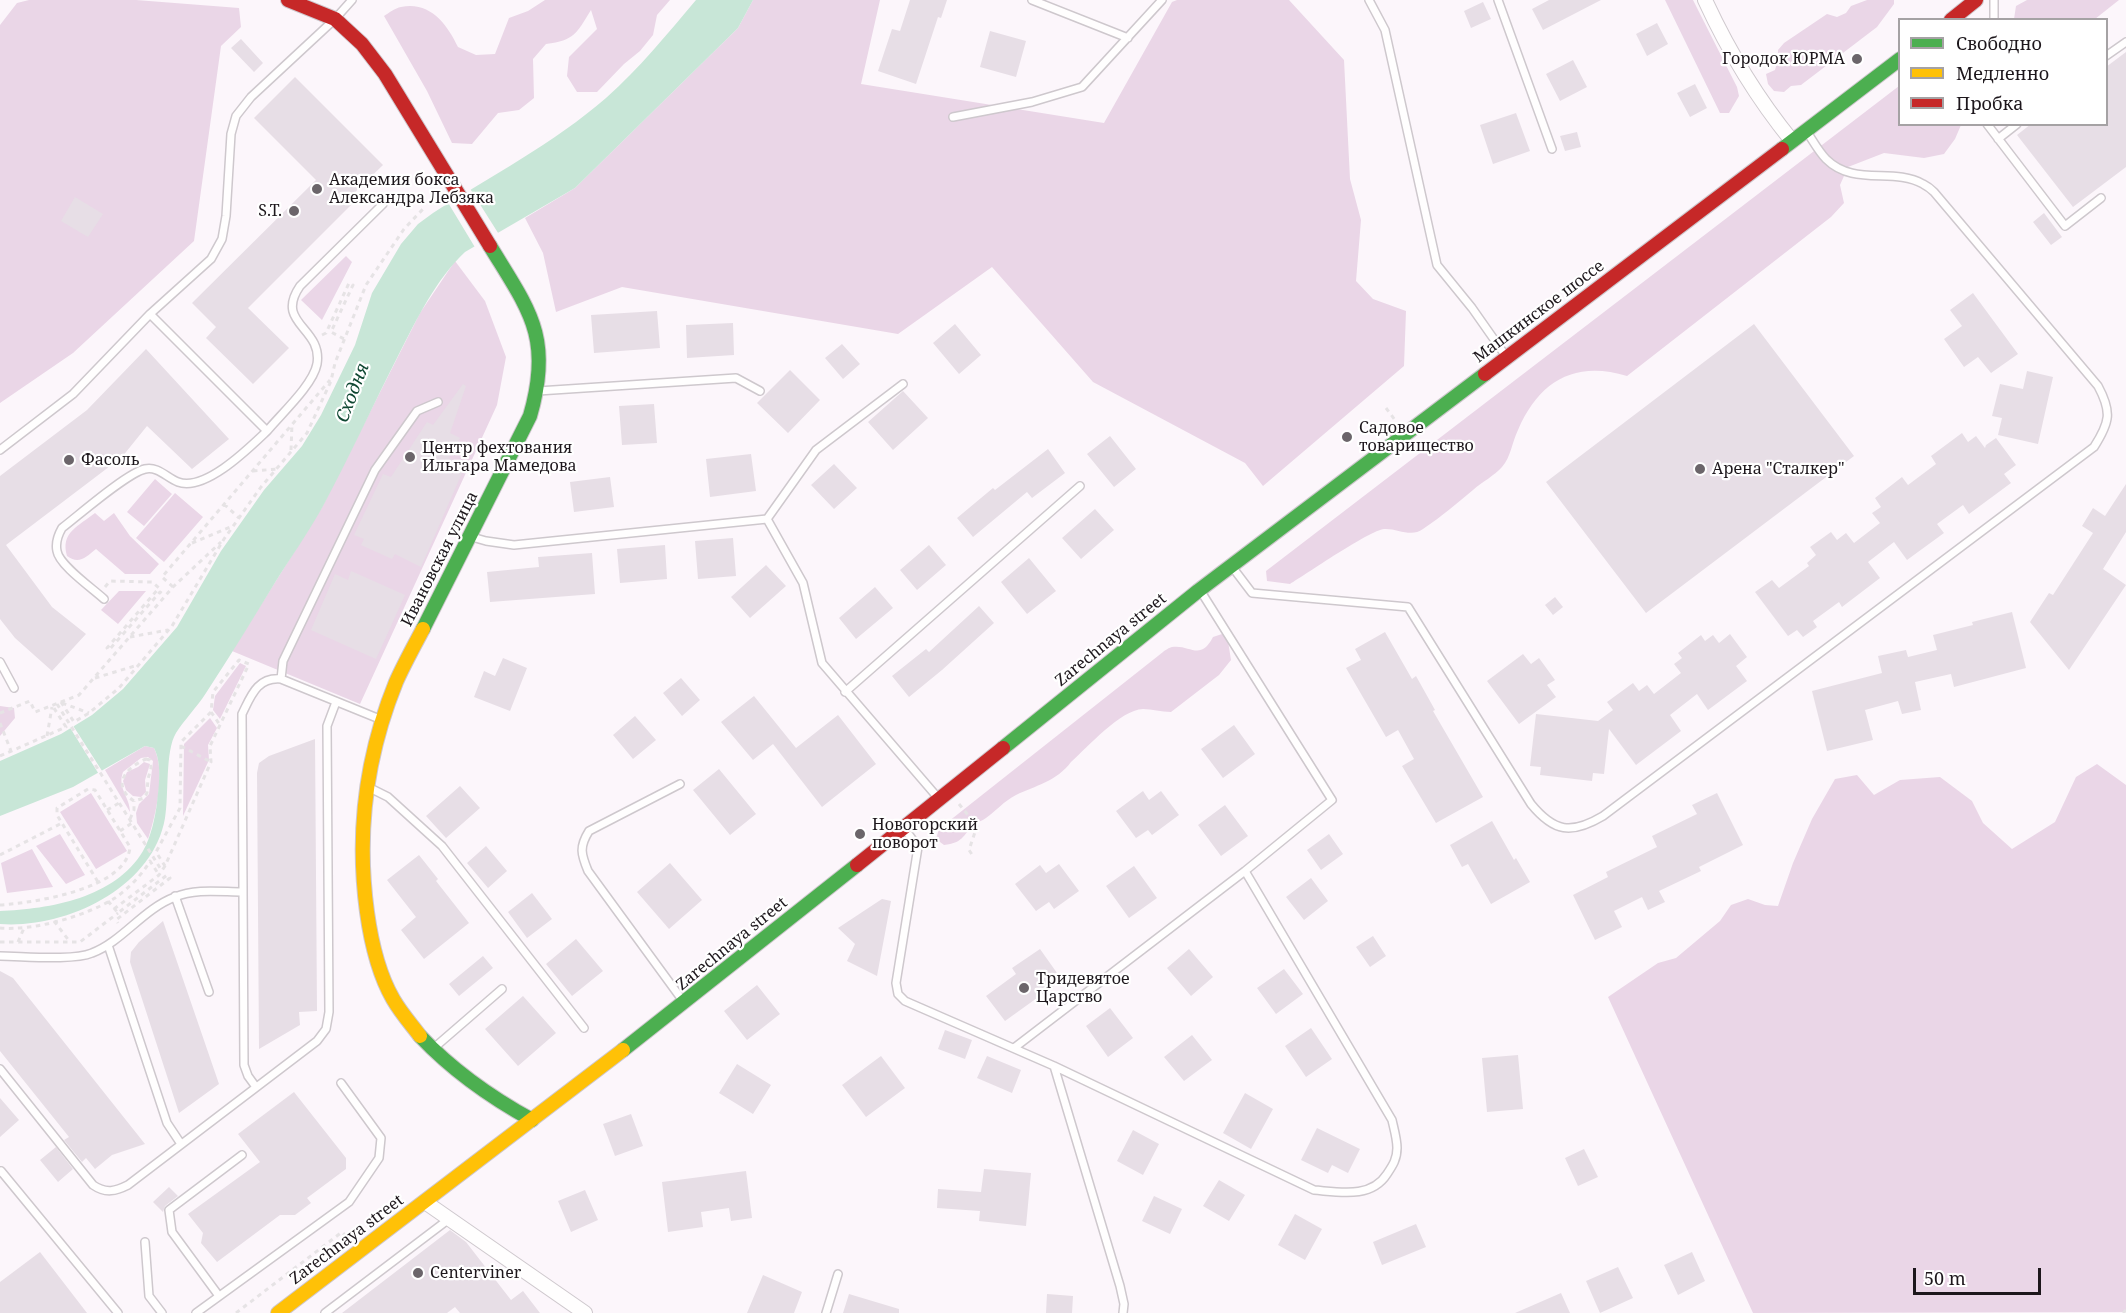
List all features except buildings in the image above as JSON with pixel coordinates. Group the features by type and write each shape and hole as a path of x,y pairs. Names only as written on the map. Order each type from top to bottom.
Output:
{"main road":[{"name":"Ивановская улица","path":"288,0 335,19 362,44 385,74 527,307 536,330 541,358 538,391 530,416 397,680 382,720 366,786 362,857 373,951 381,975 393,999 412,1026 475,1086 532,1120"},
{"path":"1953,18 1970,2"},
{"name":"Машкинское шоссе","path":"1199,590 1898,60"},
{"name":"Zarechnaya street","path":"278,1313 685,1003 1199,590"}],"street":[{"path":"1705,0 1739,66 1771,115 1792,141"},
{"path":"425,1202 585,1313"}],"lane":[{"path":"0,450 73,394 150,314 211,259 222,239 226,216 231,134 236,116 251,97 335,19 352,0"},
{"path":"1032,0 1128,38"},
{"path":"953,117 1032,102 1082,87 1162,0"},
{"path":"1369,0 1384,30 1437,265 1472,308 1507,357"},
{"path":"1498,0 1552,149"},
{"path":"1994,0 1994,18"},
{"path":"2108,55 2126,42"},
{"path":"1988,126 2065,226 2101,198"},
{"path":"1998,139 2014,126"},
{"path":"1232,566 1252,593 1408,607 1531,804 1553,826 1588,825 1613,809 2094,447 2105,429 2109,408 2098,386 1934,192 1922,183 1900,178 1862,176 1837,168 1825,158 1806,130"},
{"path":"101,596 60,559 56,550 57,538 62,528 126,479 144,469 156,469 181,483 195,484 209,478 267,431 311,380 317,366 318,352 313,338 297,321 292,310 293,297 300,286 383,204"},
{"path":"150,314 267,431"},
{"path":"538,391 736,378 760,391"},
{"path":"470,536 514,545 767,519 816,450 903,384"},
{"path":"281,679 283,661 375,470 417,411 438,402"},
{"path":"845,692 1080,486"},
{"path":"767,519 803,583 822,663 939,799"},
{"path":"1014,1048 1245,871 1332,800 1199,590"},
{"path":"0,662 14,688"},
{"path":"256,1087 244,1065 242,714 254,689 263,681 272,678 281,679 382,720"},
{"path":"0,1069 93,1185 107,1192 128,1185 317,1041 326,1029 329,1012 327,726 336,702"},
{"path":"680,784 589,831 581,843 588,871 685,1003"},
{"path":"366,786 388,797 442,846 584,1028"},
{"path":"904,828 918,847 896,983 897,994 1314,1190 1346,1193 1371,1189 1382,1181 1396,1161 1397,1146 1392,1120 1245,871"},
{"path":"0,956 81,957 108,945 157,907 176,896 196,892 243,892"},
{"path":"176,896 209,992"},
{"path":"108,945 166,1123 181,1144"},
{"path":"433,1048 502,989"},
{"path":"1054,1066 1120,1286 1124,1304 1123,1313"},
{"path":"196,1313 349,1202 379,1158 381,1138 341,1083"},
{"path":"219,1296 172,1232 169,1209 242,1155"},
{"path":"0,1172 118,1313"},
{"path":"325,1313 449,1219"},
{"path":"145,1242 149,1296 162,1313"},
{"path":"826,1313 838,1274"}],"path":[{"path":"57,704 74,722 89,713 119,688 169,630 224,539 306,433 332,378 335,363 366,285 404,229 423,209"},
{"path":"313,338 326,333 349,283 353,285 331,332 344,339"},
{"path":"173,587 162,577 332,378"},
{"path":"1386,408 1395,420"},
{"path":"291,452 292,424"},
{"path":"252,472 277,469"},
{"path":"224,504 239,518"},
{"path":"190,544 234,526"},
{"path":"0,713 30,701 35,712 79,694 173,587 224,539"},
{"path":"101,596 110,581 152,582 159,588 107,648 109,650 160,592 165,596"},
{"path":"128,638 169,630"},
{"path":"114,909 160,873 165,866 211,762 210,746 249,664 239,660 213,692 211,712 181,742 180,808 156,852 165,866"},
{"path":"93,678 139,665"},
{"path":"57,704 89,713"},
{"path":"57,704 156,861 160,873"},
{"path":"47,736 57,704"},
{"path":"0,756 66,728 57,704"},
{"path":"211,712 220,725"},
{"path":"0,723 11,751"},
{"path":"181,746 211,762"},
{"path":"120,831 131,821 134,810 134,801 124,789 122,782 124,774 141,761 148,759 152,765 147,793 144,798 134,801"},
{"path":"0,905 23,904 83,889 98,882 124,864 130,847 95,790 88,789 57,808 57,815 98,882"},
{"path":"107,810 119,803"},
{"path":"959,804 977,826 969,850 974,856"},
{"path":"0,855 62,823"},
{"path":"0,928 24,928 97,908 117,897 144,871 150,861 160,873"},
{"path":"0,942 80,942 167,875 170,879 116,920 125,932"},
{"path":"108,901 118,913"},
{"path":"54,921 70,942"},
{"path":"18,942 24,928"},
{"path":"236,1313 342,1232"},
{"path":"2123,1313 2126,1310"}],"shaded area":[{"path":"29,0 136,0 239,8 241,27 221,46 194,241 73,353 0,403 0,25 17,3"},
{"path":"545,0 670,0 657,15 653,35 640,51 597,92 577,92 567,76 569,57 597,29 591,10 574,35 546,44 533,59 534,98 519,110 498,113 472,144 452,143 427,91 384,16 401,7 421,7 443,23 458,47 476,55 495,54 509,18 528,11"},
{"path":"753,0 880,0 861,84 1104,123 1172,2 1177,0 1289,0 1344,60 1350,179 1361,220 1356,281 1373,299 1406,311 1404,366 1263,486 1245,463 1093,382 992,267 898,334 622,287 556,312 543,253 525,218 575,188 738,28"},
{"path":"1665,0 1693,0 1737,87 1739,96 1729,113 1720,113"},
{"path":"1867,0 1894,0 1894,4 1877,27 1801,85 1791,86 1784,92 1774,91 1768,84 1766,74 1775,70 1778,50 1784,43 1827,14 1837,17 1846,13 1851,6"},
{"path":"2027,0 2119,0 2096,18 2014,18 2016,6"},
{"path":"1898,87 1898,126 1961,126 1955,139 1944,154 1924,158 1884,153 1848,167 1840,185 1844,203 1831,217 1627,376 1591,371 1575,373 1548,387 1527,413 1502,467 1418,532 1389,529 1377,531 1352,544 1290,584 1267,581 1266,571"},
{"path":"346,256 352,262 322,320 301,300"},
{"name":"Центр фехтования Ильгара Мамедова","path":"455,261 485,301 506,357 497,405 360,704 232,651 321,509 420,313"},
{"path":"155,479 172,494 144,526 127,512"},
{"path":"175,493 203,517 164,562 136,538"},
{"path":"95,513 104,521 114,513 130,536 159,564 150,574 125,574 96,549 79,560 67,556 66,541 72,530"},
{"path":"119,591 146,591 118,624 101,610"},
{"path":"1222,634 1228,641 1231,660 1219,675 1171,712 1143,709 1124,716 1105,730 1059,774 1012,797 975,824 959,841 944,845 936,839 939,829 1165,651 1171,647 1204,649 1213,637"},
{"path":"240,663 246,666 220,719 213,710 215,696"},
{"path":"0,706 14,708 15,718 0,736"},
{"path":"210,718 217,728 208,745 209,760 183,816 184,744"},
{"path":"145,746 154,748 159,769 157,806 148,839 137,823 136,813 139,804 149,794 153,761 148,757 141,758 123,772 122,783 130,812 105,770"},
{"path":"144,762 150,764 145,780 146,792 141,797 133,796 126,790 123,781 127,772"},
{"path":"2097,764 2126,785 2126,1312 1753,1313 1608,997 1658,963 1676,958 1720,921 1731,905 1748,899 1765,905 1778,906 1812,819 1835,779 1857,775 1874,795 1900,780 1940,777 1972,801 1983,823 2012,849 2055,822 2076,777"},
{"path":"91,793 127,851 96,869 60,812"},
{"path":"60,834 85,875 66,884 36,846"},
{"path":"32,849 53,887 7,893 1,863"}],"water":[{"name":"Сходня","path":"696,0 753,0 738,28 575,188 465,252 436,287 389,373 317,517 206,693 176,733 170,750 165,818 157,843 143,865 125,884 103,899 78,911 26,924 0,924 0,911 60,904 80,898 116,880 131,867 143,851 154,821 159,775 157,754 154,748 145,746 73,787 0,816 0,761 61,734 92,715 123,689 177,627 221,551 264,490 302,446 321,415 355,345 372,293 401,244 418,224 565,130 606,98 653,50"}],"pier":[{"path":"469,187 500,236 476,249 447,201"},
{"path":"72,724 104,774 100,776 69,726"}],"traffic: fast":[{"path":"1782,149 1898,61"},
{"path":"423,629 530,416 536,389 539,365 538,344 533,325 516,288 490,246"},
{"path":"1003,748 1198,591 1485,374"},
{"path":"623,1050 857,865"},
{"path":"420,1036 446,1061 473,1082 532,1120"}],"traffic: slow":[{"path":"420,1036 393,999 379,968 367,912 363,824 377,738 396,682 423,629"},
{"path":"278,1313 623,1050"}],"traffic: jam":[{"path":"288,0 335,19 362,44 385,74 490,246"},
{"path":"1954,18 1976,0"},
{"path":"1485,374 1782,149"},
{"path":"857,865 1003,748"}],"place":[{"name":"Городок ЮРМА","path":"1857,59"},
{"name":"Академия бокса Александра Лебзяка","path":"317,189"},
{"name":"S.T.","path":"294,211"},
{"name":"Садовое товарищество","path":"1347,437"},
{"name":"Центр фехтования Ильгара Мамедова","path":"410,457"},
{"name":"Фасоль","path":"69,460"},
{"name":"Арена \"Сталкер\"","path":"1700,469"},
{"name":"Новогорский поворот","path":"860,834"},
{"name":"Тридевятое Царство","path":"1024,988"},
{"name":"Centerviner","path":"418,1273"}]}
